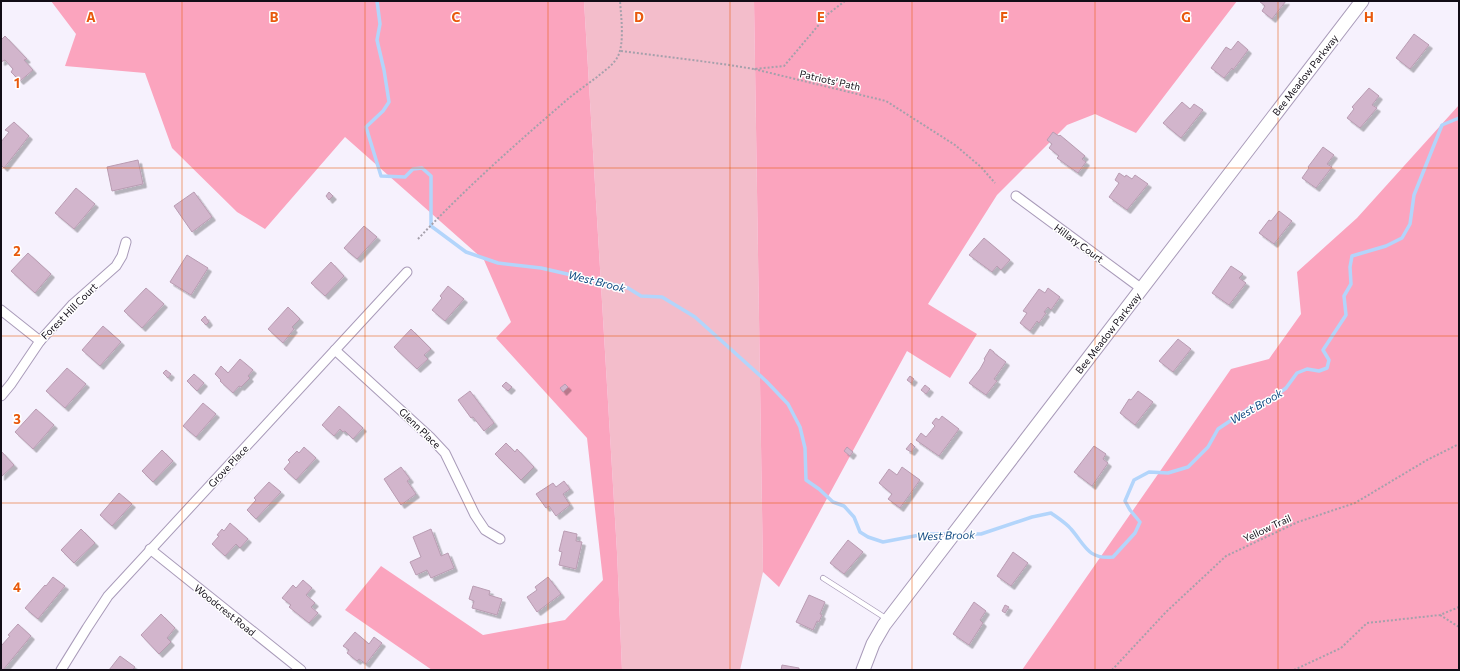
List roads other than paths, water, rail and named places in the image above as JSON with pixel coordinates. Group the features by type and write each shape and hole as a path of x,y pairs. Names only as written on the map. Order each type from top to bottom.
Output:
{"street":[{"name":"Bee Meadow Parkway","path":"863,670 873,644 888,619 1362,1"},
{"name":"Hillary Court","path":"1016,196 1142,289"},
{"name":"Forest Hill Court","path":"1,310 40,341 73,304 116,266 122,256 126,242"},
{"name":"Grove Place","path":"62,670 108,596 407,272"},
{"path":"1,396 12,384 40,341"},
{"name":"Glenn Place","path":"335,350 430,437 445,453 475,515 485,530 500,539"},
{"name":"Woodcrest Road","path":"150,549 301,670"}],"lane":[{"path":"823,578 888,619"}],"waterway":[{"name":"West Brook","path":"377,1 380,24 377,40 389,102 383,111 366,127 381,176 405,177 413,169 422,168 431,176 431,226 466,252 498,263 541,268 628,288 641,296 662,297 695,317 766,381 788,404 800,427 805,448 806,480 819,489 833,502 844,506 854,517 860,532 868,537 883,542 925,534 949,534"},
{"name":"West Brook","path":"958,534 981,534 1032,517 1051,513 1069,527 1092,554 1113,557 1135,533 1140,522 1125,501 1134,480 1149,472 1168,473 1188,467 1208,447 1218,429 1251,407 1274,397 1286,388 1297,373 1307,369 1319,371 1327,368 1329,360 1323,350 1346,315 1344,296 1351,284 1350,267 1352,256 1386,246 1402,238 1410,224 1414,195 1442,125 1459,118"}]}
